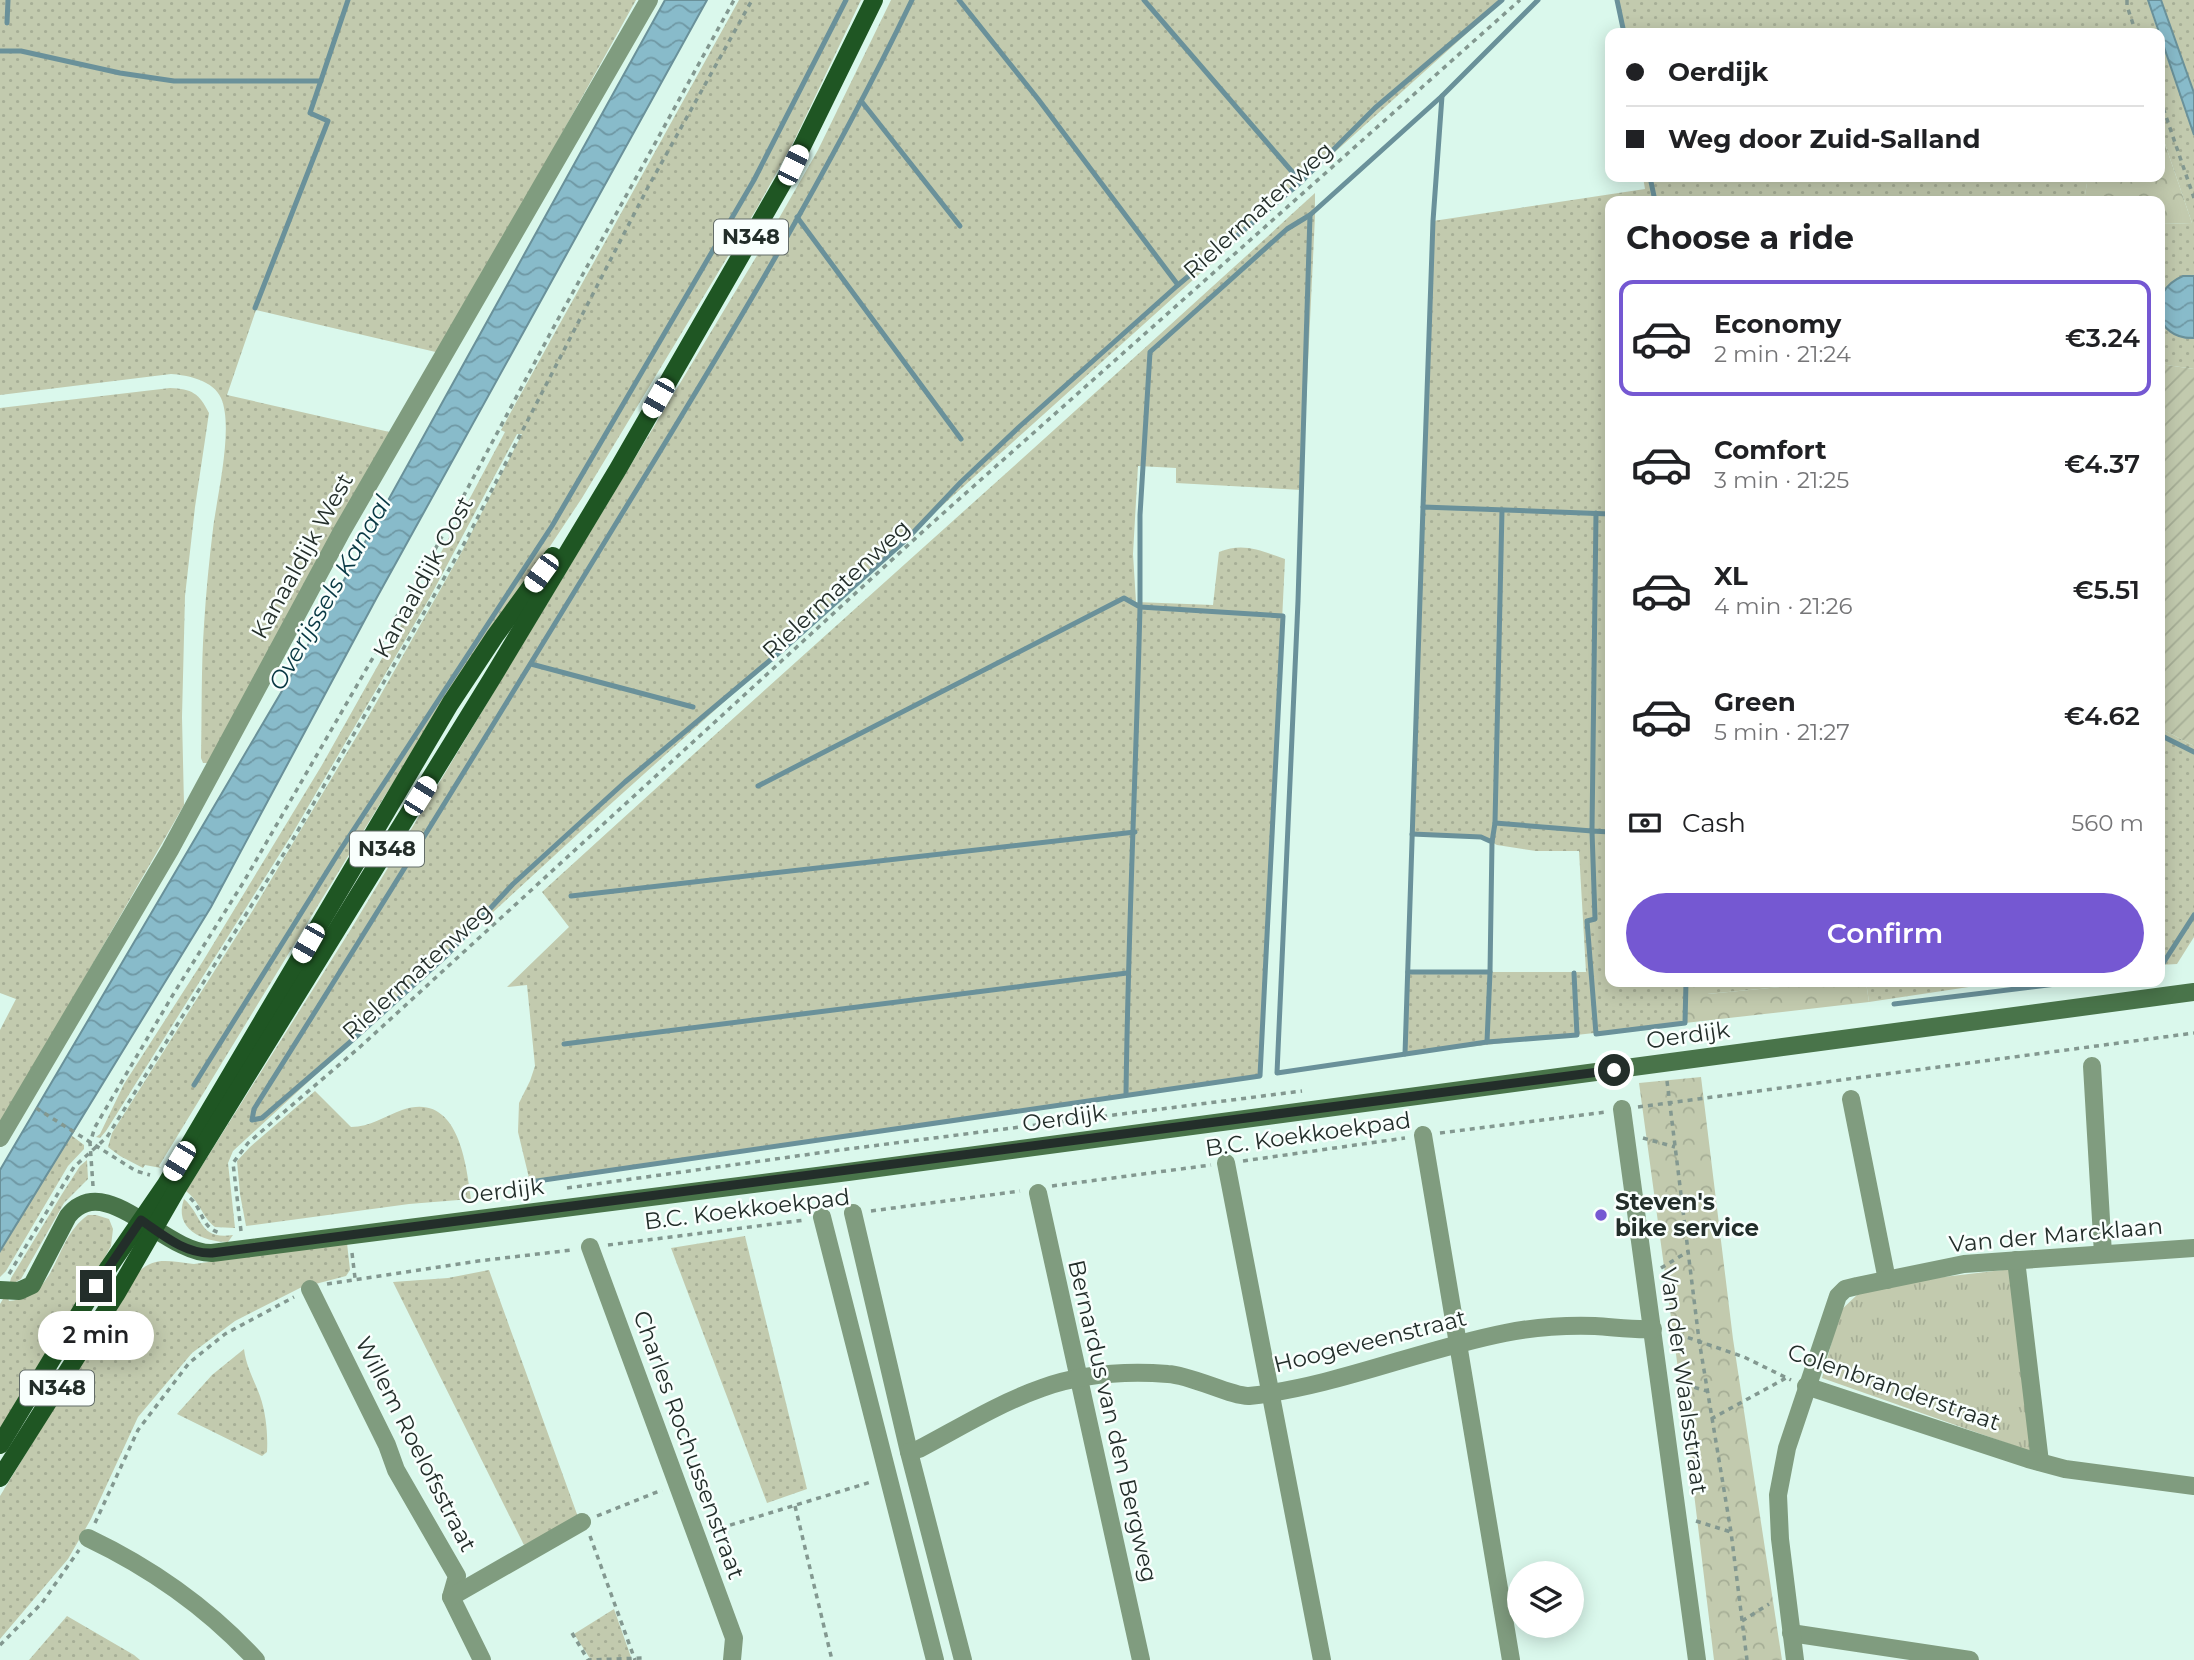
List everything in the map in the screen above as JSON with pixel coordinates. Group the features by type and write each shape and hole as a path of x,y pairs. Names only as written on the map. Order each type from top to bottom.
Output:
{"main road":[{"name":"N348","path":"0,1478 114,1298 148,1224 484,692 618,469 793,165 874,0"},
{"name":"N348","path":"0,1445 96,1286 148,1224"}],"street":[{"name":"Kanaaldijk West","path":"0,1138 170,850 342,531 649,0"},
{"name":"Oerdijk","path":"94,1201 109,1203 188,1249 212,1253 861,1170 2194,992"},
{"path":"2092,1066 2103,1254"},
{"path":"1851,1099 1887,1280"},
{"name":"Van der Waalsstraat","path":"1622,1109 1697,1660"},
{"path":"1423,1135 1511,1660"},
{"path":"1226,1163 1317,1659"},
{"name":"Bernardus van den Bergweg","path":"1036,1190 1141,1660"},
{"path":"0,1290 19,1291 32,1285 68,1216 75,1208 94,1201"},
{"path":"853,1213 911,1460 963,1660"},
{"path":"822,1217 935,1660"},
{"name":"Charles Rochussenstraat","path":"590,1247 734,1638 732,1660"},
{"name":"Van der Marcklaan","path":"1795,1660 1780,1539 1778,1495 1787,1448 1806,1386 1839,1296 1845,1289 1964,1264 2194,1248"},
{"name":"Colenbranderstraat","path":"2016,1260 2040,1462"},
{"name":"Willem Roelofsstraat","path":"310,1289 387,1445 396,1469 457,1576 451,1597 482,1660"},
{"name":"Hoogeveenstraat","path":"889,1476 911,1460 919,1449 1023,1396 1044,1387 1078,1380 1137,1372 1172,1374 1244,1396 1340,1378 1458,1342 1555,1326 1653,1329"},
{"name":"Colenbranderstraat","path":"1806,1386 2065,1469 2194,1486"},
{"path":"451,1597 584,1522"},
{"path":"88,1538 161,1579 196,1604 228,1630 256,1660"},
{"path":"1791,1633 1970,1660"}],"path":[{"name":"Kanaaldijk Oost","path":"90,1143 95,1127 117,1088 243,883 431,557 734,0"},
{"name":"Kanaaldijk Oost","path":"0,1290 74,1167 107,1136 293,839 465,542 647,189 752,0"},
{"name":"Rielermatenweg","path":"241,1231 233,1163 248,1143 361,1046 930,526 1520,0"},
{"path":"2127,0 2135,28"},
{"path":"2165,114 2194,198"},
{"name":"B.C. Koekkoekpad","path":"853,1213 2194,1033"},
{"path":"1667,1078 1699,1340 1731,1532 1747,1660"},
{"name":"Oerdijk","path":"564,1188 1308,1090"},
{"path":"35,1107 96,1147"},
{"path":"1626,1133 1675,1147"},
{"path":"90,1143 94,1201"},
{"name":"B.C. Koekkoekpad","path":"0,1645 42,1602 88,1538 138,1430 189,1363 225,1334 310,1289 333,1282 822,1217"},
{"path":"1645,1278 1689,1251"},
{"name":"Colenbranderstraat","path":"1653,1329 1699,1340 1744,1357 1806,1386"},
{"path":"1660,1378 1707,1391"},
{"path":"1711,1419 1787,1378"},
{"path":"696,1536 889,1476"},
{"path":"635,1659 584,1522 677,1484"},
{"path":"794,1505 832,1660"},
{"path":"1686,1518 1731,1532"},
{"path":"1742,1621 1787,1593"},
{"path":"572,1633 588,1660 643,1658"}],"green space":[{"path":"0,0 636,0 440,353 256,310 227,395 394,433 209,763 203,763 201,758 203,642 210,553 225,443 225,411 218,392 213,387 192,378 171,374 0,395"},
{"path":"739,0 861,0 794,141 757,208 582,498 386,794 159,1166 161,1168 145,1165 143,1168 120,1156 108,1147 112,1133 253,910 367,719 461,553 522,434 517,434 429,599 291,836 106,1131 100,1138 96,1137 100,1134 124,1084 203,961 322,765 436,562 505,432 501,430"},
{"path":"891,0 1504,0 604,810 233,1151 228,1163 235,1228 215,1227 186,1191 351,929 770,234 818,150"},
{"path":"1617,0 2148,0 2156,28 1621,28"},
{"path":"2161,0 2194,0 2194,95"},
{"path":"2165,51 2194,135 2194,369 2165,365 2165,224 2192,223 2165,144"},
{"path":"2165,144 2192,223 2165,224 2165,196 2085,196 2087,182 2165,182"},
{"path":"1644,182 2087,182 2085,196 1605,196 1605,987 1686,987 1685,1023 1405,1054 1408,972 1586,972 1579,851 1536,851 1497,845 1481,837 1412,834 1433,221 1645,189"},
{"path":"1315,193 1302,490 1176,483 1176,468 1138,466 1133,554 1136,602 1213,605 1219,552 1228,549 1252,549 1285,559 1260,1076 530,1182 518,1132 519,1103 535,1066 527,985 507,987 569,927 542,892"},
{"path":"2165,365 2194,369 2194,746 2165,731"},
{"path":"170,388 194,393 209,413 185,596 182,717 184,805 0,1125 0,1030 16,999 0,993 0,408"},
{"path":"2165,731 2194,746 2194,937 2177,964 2165,965"},
{"path":"1686,987 1707,987 1708,994 1779,987 1867,987 1869,1002 1685,1023"},
{"path":"1707,987 1779,987 1707,994"},
{"path":"1867,987 1969,987 1869,1002"},
{"path":"1701,1077 1733,1339 1782,1660 1714,1660 1687,1435 1639,1083"},
{"path":"315,1091 351,1127 371,1123 402,1110 421,1107 436,1111 447,1120 456,1134 466,1167 471,1199 409,1204 246,1226 237,1161"},
{"path":"71,1135 84,1145 84,1149 68,1166 0,1277 0,1252"},
{"path":"87,1160 88,1179 64,1203 21,1279 9,1286 11,1278 62,1194"},
{"path":"184,1199 207,1231 222,1236 233,1235 228,1242 209,1240 192,1232 183,1218"},
{"path":"88,1215 109,1219 113,1229 111,1246 87,1290 0,1430 0,1304 3,1299 8,1298 9,1301 26,1297 38,1289 76,1226"},
{"path":"745,1236 807,1489 767,1503 671,1248"},
{"path":"347,1243 350,1270 346,1276 300,1288 235,1321 192,1353 138,1417 91,1519 68,1559 0,1639 0,1496 140,1270 161,1261 194,1264"},
{"path":"2011,1269 2032,1452 1822,1378 1840,1311 1858,1294 1935,1278"},
{"path":"489,1270 578,1517 524,1545 393,1282 448,1278"},
{"path":"244,1349 265,1416 267,1452 262,1456 177,1414 212,1375"},
{"path":"614,1609 632,1660 591,1660 574,1634"},
{"path":"67,1616 134,1655 140,1660 29,1660"}],"water":[{"path":"665,0 707,0 376,599 211,907 0,1251 0,1170 292,674"},
{"path":"2148,0 2161,0 2194,93 2194,135 2165,50 2165,28 2158,28"},
{"path":"2183,276 2194,276 2194,338 2180,337 2165,325 2165,290"}],"waterway":[{"path":"7,23 8,0"},
{"path":"255,308 328,121 310,113 348,0"},
{"path":"194,1085 341,849 552,526 754,180 846,0"},
{"path":"912,0 843,136 730,335 479,748 254,1109 252,1120 262,1118 349,1043 446,956 513,884 625,782 787,646 906,540 961,482 1019,427 1178,285 1301,182 1375,108 1502,0"},
{"path":"959,0 1038,99 1178,285"},
{"path":"1144,0 1301,182"},
{"path":"1423,507 1433,221 1442,96 1538,0"},
{"path":"1617,0 1623,28"},
{"path":"0,51 21,51 120,73 174,81 321,81"},
{"path":"1442,96 1310,215 1298,601 1277,1073 1487,1042 1577,1035 1574,973"},
{"path":"862,102 960,226"},
{"path":"1651,182 1654,196"},
{"path":"530,1182 1260,1076 1283,616 1140,607 1140,515 1150,352 1287,229 1310,215"},
{"path":"797,217 961,439"},
{"path":"1405,1054 1423,507 1605,514"},
{"path":"1492,842 1495,823 1502,510"},
{"path":"1495,823 1592,831 1596,513"},
{"path":"758,786 1124,598 1140,607 1126,1095"},
{"path":"531,664 693,707"},
{"path":"2165,738 2194,752"},
{"path":"1605,832 1592,831 1595,919 1587,921 1596,1034 1685,1023 1686,987"},
{"path":"571,896 1135,832"},
{"path":"1412,834 1481,837 1492,842 1490,972"},
{"path":"2165,960 2194,915"},
{"path":"1408,972 1490,972 1487,1042"},
{"path":"564,1044 1127,973"},
{"path":"1894,1004 2032,987"}],"place":[{"name":"Steven's bike service","path":"1601,1215"}],"route":[{"path":"96,1286 141,1220 176,1244 201,1253 212,1253 1614,1070"}],"water label":[{"name":"Overijssels Kanaal","path":"330,593"}]}
